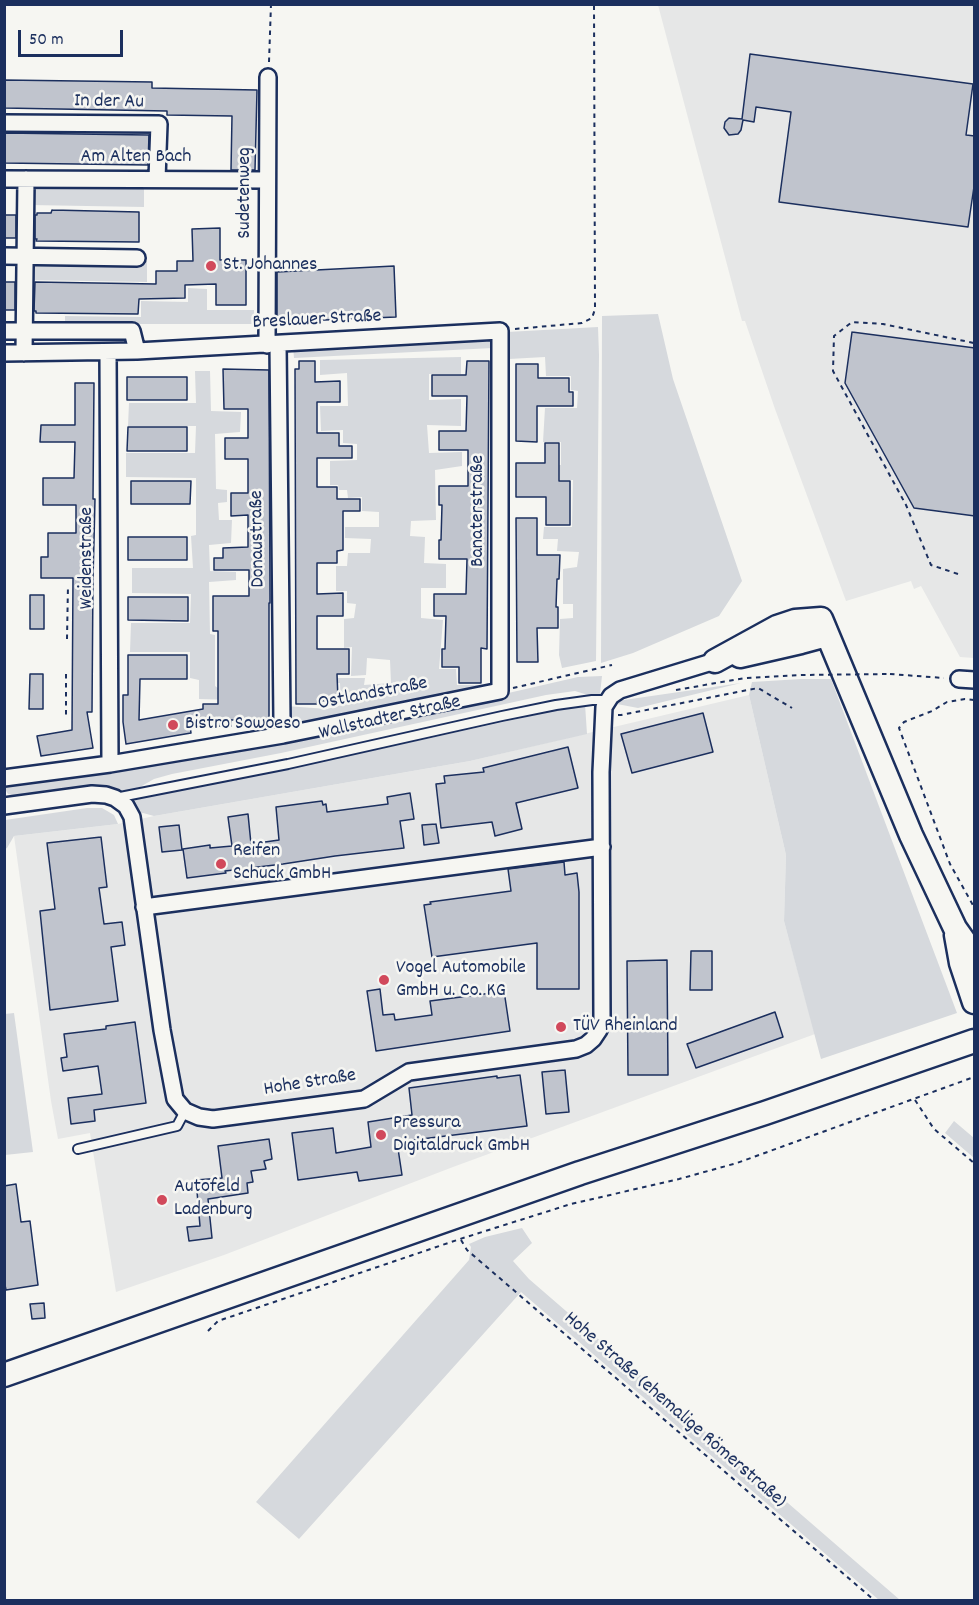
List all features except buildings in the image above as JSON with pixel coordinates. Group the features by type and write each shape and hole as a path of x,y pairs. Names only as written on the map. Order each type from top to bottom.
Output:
{"main road":[{"path":"715,661 777,627 795,621 824,627 911,835 954,928 975,955"},
{"path":"954,928 961,963 975,1002"},
{"path":"4,1375 580,1173 975,1041"}],"street":[{"name":"Sudetenweg","path":"268,77 267,180 272,344"},
{"name":"In der Au","path":"4,123 159,124 157,179"},
{"name":"Am Alten Bach","path":"4,179 267,180"},
{"path":"24,353 26,179"},
{"path":"4,256 137,258"},
{"path":"4,331 132,331 137,351"},
{"name":"Breslauer Straße","path":"4,352 137,351 500,331"},
{"name":"Banaterstraße","path":"500,331 500,691"},
{"name":"Donaustraße","path":"272,344 283,735"},
{"name":"Weidenstraße","path":"108,352 110,765"},
{"path":"605,705 620,690 715,661"},
{"name":"Ostlandstraße","path":"4,778 110,765 283,735 500,691"},
{"name":"Hohe Straße","path":"185,1111 199,1117 213,1119 364,1099 409,1072 564,1051 586,1045 599,1030 602,1020 601,772 605,705"},
{"name":"Wallstadter Straße","path":"4,806 92,794 115,798"},
{"path":"115,798 126,806 134,823 162,1030 175,1100 185,1111"},
{"path":"144,907 602,847"}],"lane":[{"name":"Wallstadter Straße","path":"115,798 288,764 568,703 605,705"},
{"path":"78,1149 177,1126 185,1111"}],"path":[{"path":"268,77 271,4"},
{"path":"500,331 582,323 592,318 595,309 594,4"},
{"path":"957,574 932,565 906,505 832,371 834,336 852,322 883,324 975,343"},
{"path":"67,639 68,585"},
{"path":"500,691 612,665"},
{"path":"66,674 66,717"},
{"path":"697,686 745,678 801,675 890,674 967,679"},
{"path":"605,705 621,715 758,688 792,708"},
{"path":"975,700 948,702 904,722 899,728 950,864 975,907"},
{"path":"208,1331 218,1321 460,1239 571,1204 737,1163 975,1077"},
{"path":"915,1099 934,1129 975,1163"},
{"name":"Hohe Straße (ehemalige Römerstraße)","path":"460,1239 467,1251 874,1600"}],"shaded area":[{"path":"658,5 974,5 974,658 960,657 921,586 914,589 911,581 846,601 745,321 742,321"},
{"path":"31,185 144,187 144,207 30,205"},
{"path":"29,259 147,261 147,282 29,280"},
{"path":"188,288 207,289 207,310 254,310 254,324 65,324 65,316 141,317 141,301 188,302"},
{"path":"658,314 673,379 742,581 719,616 633,653 601,663 602,316"},
{"path":"598,327 596,661 562,668 559,655 560,619 573,618 573,604 563,604 563,569 577,567 579,552 557,551 558,539 543,539 544,527 572,527 573,480 541,480 540,465 561,465 561,442 543,442 545,408 577,408 578,391 571,390 571,376 546,376 545,357 509,359 507,332"},
{"path":"492,336 493,348 294,358 293,346"},
{"path":"461,357 461,374 429,374 429,400 461,399 461,426 427,425 429,453 462,452 462,466 435,470 436,520 411,521 410,536 425,537 424,563 446,564 446,588 421,588 421,618 443,620 439,669 456,669 457,685 481,685 481,688 300,725 286,718 286,706 327,709 341,705 340,683 322,683 323,678 365,678 364,685 391,683 390,660 367,658 366,675 351,676 352,647 344,648 344,619 354,618 356,604 347,603 347,591 336,591 336,566 347,566 348,553 370,553 371,539 345,538 345,527 379,527 379,512 362,511 362,497 348,498 347,490 339,490 338,485 330,485 330,461 357,460 357,444 343,443 343,430 321,431 320,406 348,406 347,373 320,375 320,360"},
{"path":"195,371 210,371 211,411 241,412 240,432 215,434 216,489 227,490 227,502 218,503 219,520 232,520 231,543 209,545 210,571 236,572 236,580 209,582 210,634 215,635 215,686 234,700 199,699 199,680 190,678 190,652 130,652 131,623 190,623 191,594 132,593 132,568 193,568 191,536 196,535 196,478 126,477 126,453 195,453 196,426 128,426 129,403 196,403"},
{"path":"602,676 600,694 591,696 575,691 546,695 281,753 172,774 127,791 95,785 16,796 8,794 5,789 5,783 430,711 578,677"},
{"path":"831,679 957,1013 821,1059 784,921 786,855 749,695 752,682"},
{"path":"741,683 638,708 617,704 617,701"},
{"path":"749,695 786,855 784,921 815,1034 453,1167 224,1255 116,1292 90,1133 58,1139 14,836 118,824 470,761"},
{"path":"585,704 587,734 470,761 154,816 139,814 132,802 134,798 298,767"},
{"path":"87,808 102,808 114,815 118,824 14,836 5,849 5,820"},
{"path":"14,1013 33,1152 5,1155 5,1014"},
{"path":"954,1121 974,1138 974,1158 945,1133"},
{"path":"522,1228 532,1243 513,1261 529,1279 900,1600 879,1600 521,1292 299,1539 256,1502 469,1260 471,1247 469,1244 485,1237"}],"place":[{"name":"St. Johannes","path":"211,266"},
{"name":"Bistro Sowoeso","path":"173,725"},
{"name":"Reifen Schuck GmbH","path":"221,864"},
{"name":"Vogel Automobile GmbH u. Co. KG","path":"384,980"},
{"name":"TÜV Rheinland","path":"561,1027"},
{"name":"Pressura Digitaldruck GmbH","path":"381,1135"},
{"name":"Autofeld Ladenburg","path":"162,1200"}]}
